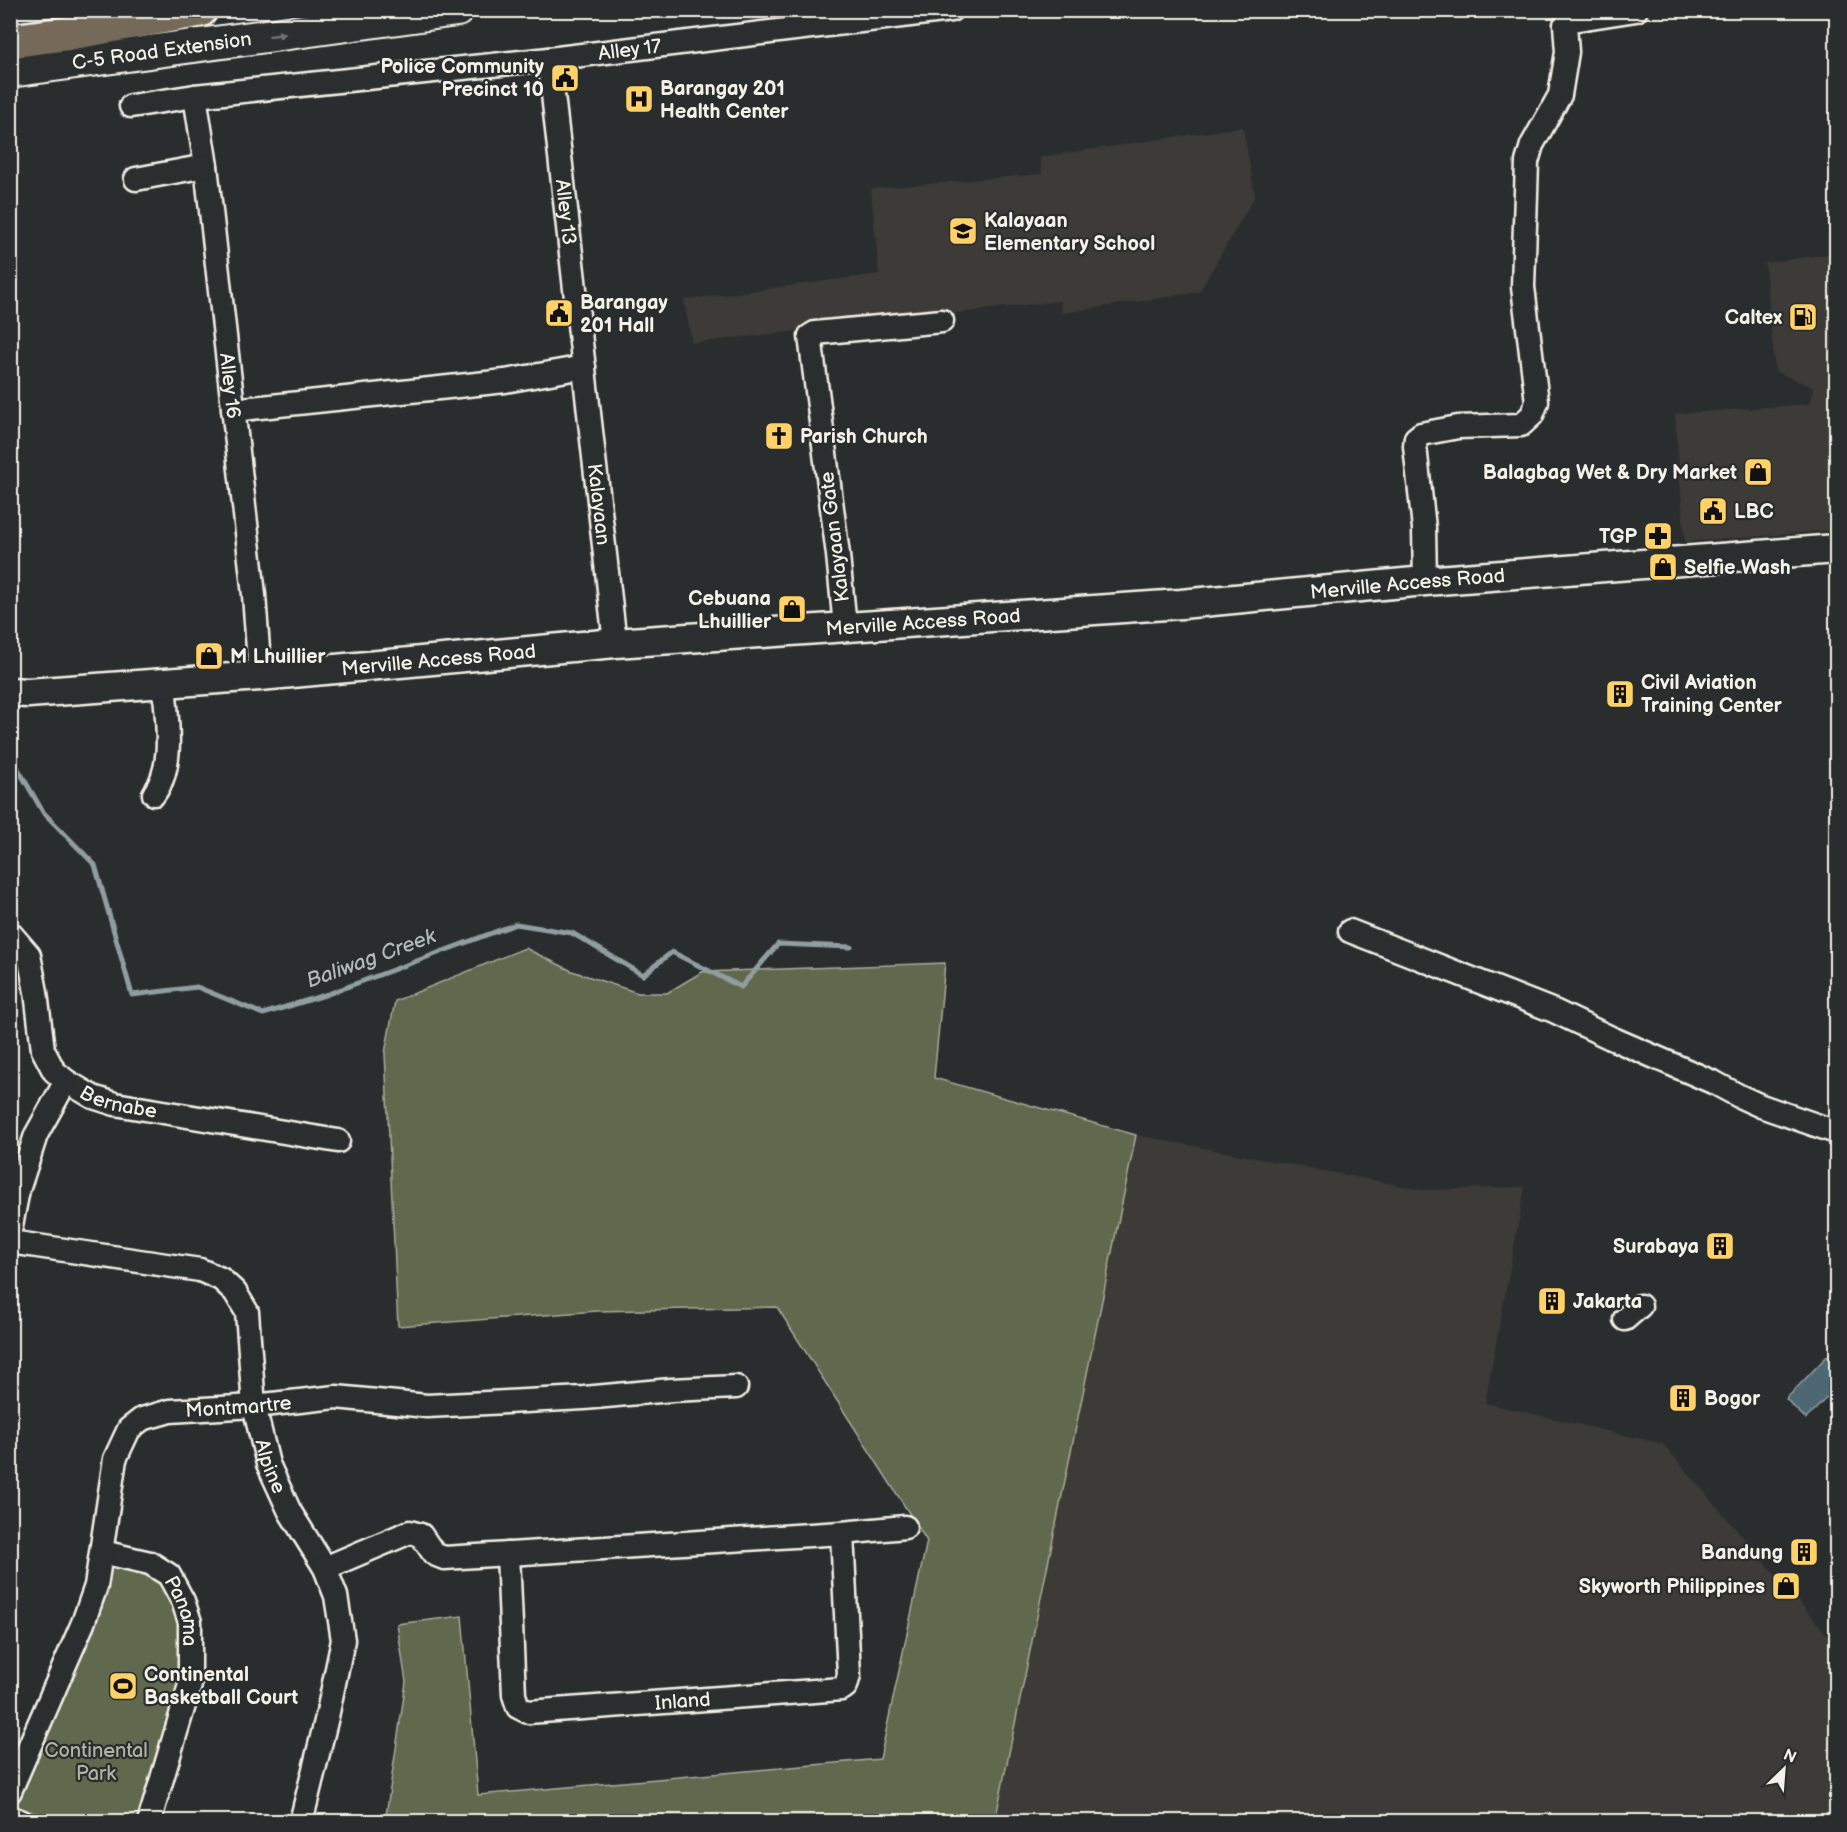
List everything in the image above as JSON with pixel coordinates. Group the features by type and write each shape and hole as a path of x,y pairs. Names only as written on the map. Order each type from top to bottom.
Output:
{"highway":[{"path":"10,41 65,34 200,10"}],"main road":[{"name":"C-5 Road Extension","path":"10,71 457,10"}],"street":[{"name":"Alley 17","path":"131,106 195,96 549,59 951,10"},
{"path":"1425,581 1424,528 1416,438 1421,434 1458,427 1521,425 1532,416 1537,402 1523,287 1527,162 1532,145 1560,96 1567,52 1565,25 1572,20 1636,10"},
{"name":"Alley 13","path":"549,59 584,367"},
{"name":"Alley 16","path":"195,96 206,166 254,595 260,676"},
{"path":"136,179 206,166"},
{"name":"Kalayaan Gate","path":"844,627 838,555 810,336 942,321"},
{"path":"233,410 505,381 584,367"},
{"name":"Kalayaan","path":"584,367 615,643"},
{"name":"Merville Access Road","path":"10,692 28,693 260,676 615,643 1181,604 1425,581 1836,549"},
{"path":"154,794 159,788 168,749 164,682"},
{"path":"1350,931 1554,1011 1761,1106 1836,1132"},
{"name":"Bernabe","path":"10,933 28,955 36,992 43,1050 54,1071 66,1081 93,1097 115,1104 338,1141"},
{"path":"10,1231 18,1190 36,1135 66,1081"},
{"name":"Alpine","path":"10,1242 200,1270 221,1279 236,1292 247,1312 254,1406 268,1464 290,1512 325,1568 336,1596 343,1640 327,1717 301,1821"},
{"name":"Montmartre","path":"10,1791 83,1623 96,1586 115,1459 129,1429 142,1419 170,1411 254,1406 336,1397 427,1406 736,1387"},
{"path":"325,1568 410,1532 421,1535 438,1557 842,1533 905,1527"},
{"name":"Inland","path":"507,1554 514,1695 519,1707 528,1712 842,1689 846,1686 849,1676 842,1533"},
{"name":"Panama","path":"102,1552 150,1563 169,1575 183,1601 190,1622 190,1684 150,1821"},
{"path":"10,1817 22,1821"}],"shaded area":[{"path":"1243,127 1255,196 1199,292 1062,313 1060,301 692,343 684,300 879,274 871,189 1042,174 1040,157"},
{"name":"Balagbag Wet & Dry Market","path":"1836,253 1836,530 1685,542 1675,414 1810,404 1814,388 1775,371 1765,263"},
{"path":"1136,1135 1423,1190 1525,1187 1485,1403 1663,1444 1836,1645 1836,1821 995,1822"}],"green space":[{"path":"525,948 572,971 638,993 667,993 702,972 945,963 934,1078 1136,1135 995,1821 385,1822 406,1682 397,1624 462,1616 478,1795 880,1759 927,1541 777,1307 597,1311 398,1326 385,1053 395,1001"},
{"name":"Continental Park","path":"108,1563 145,1572 165,1588 182,1626 178,1692 138,1821 57,1821 15,1806 90,1626"}],"water":[{"path":"1827,1356 1836,1365 1836,1388 1806,1419 1786,1399"}],"waterway":[{"name":"Baliwag Creek","path":"10,755 43,812 95,865 132,995 197,987 263,1014 328,994 516,924 572,933 643,975 672,952 741,987 778,944 851,947"}],"place":[{"name":"Police Community Precinct 10","path":"565,78"},
{"name":"Barangay 201 Health Center","path":"639,99"},
{"name":"Kalayaan Elementary School","path":"963,231"},
{"name":"Barangay 201 Hall","path":"559,313"},
{"name":"Caltex","path":"1803,317"},
{"name":"Parish Church","path":"779,436"},
{"name":"Balagbag Wet & Dry Market","path":"1758,472"},
{"name":"LBC","path":"1713,511"},
{"name":"TGP","path":"1658,536"},
{"name":"Selfie Wash","path":"1663,567"},
{"name":"Cebuana Lhuillier","path":"792,609"},
{"name":"M Lhuillier","path":"209,656"},
{"name":"Civil Aviation Training Center","path":"1620,694"},
{"name":"Surabaya","path":"1720,1246"},
{"name":"Jakarta","path":"1552,1301"},
{"name":"Bogor","path":"1683,1398"},
{"name":"Bandung","path":"1804,1552"},
{"name":"Skyworth Philippines","path":"1786,1586"},
{"name":"Continental Basketball Court","path":"123,1686"}]}
